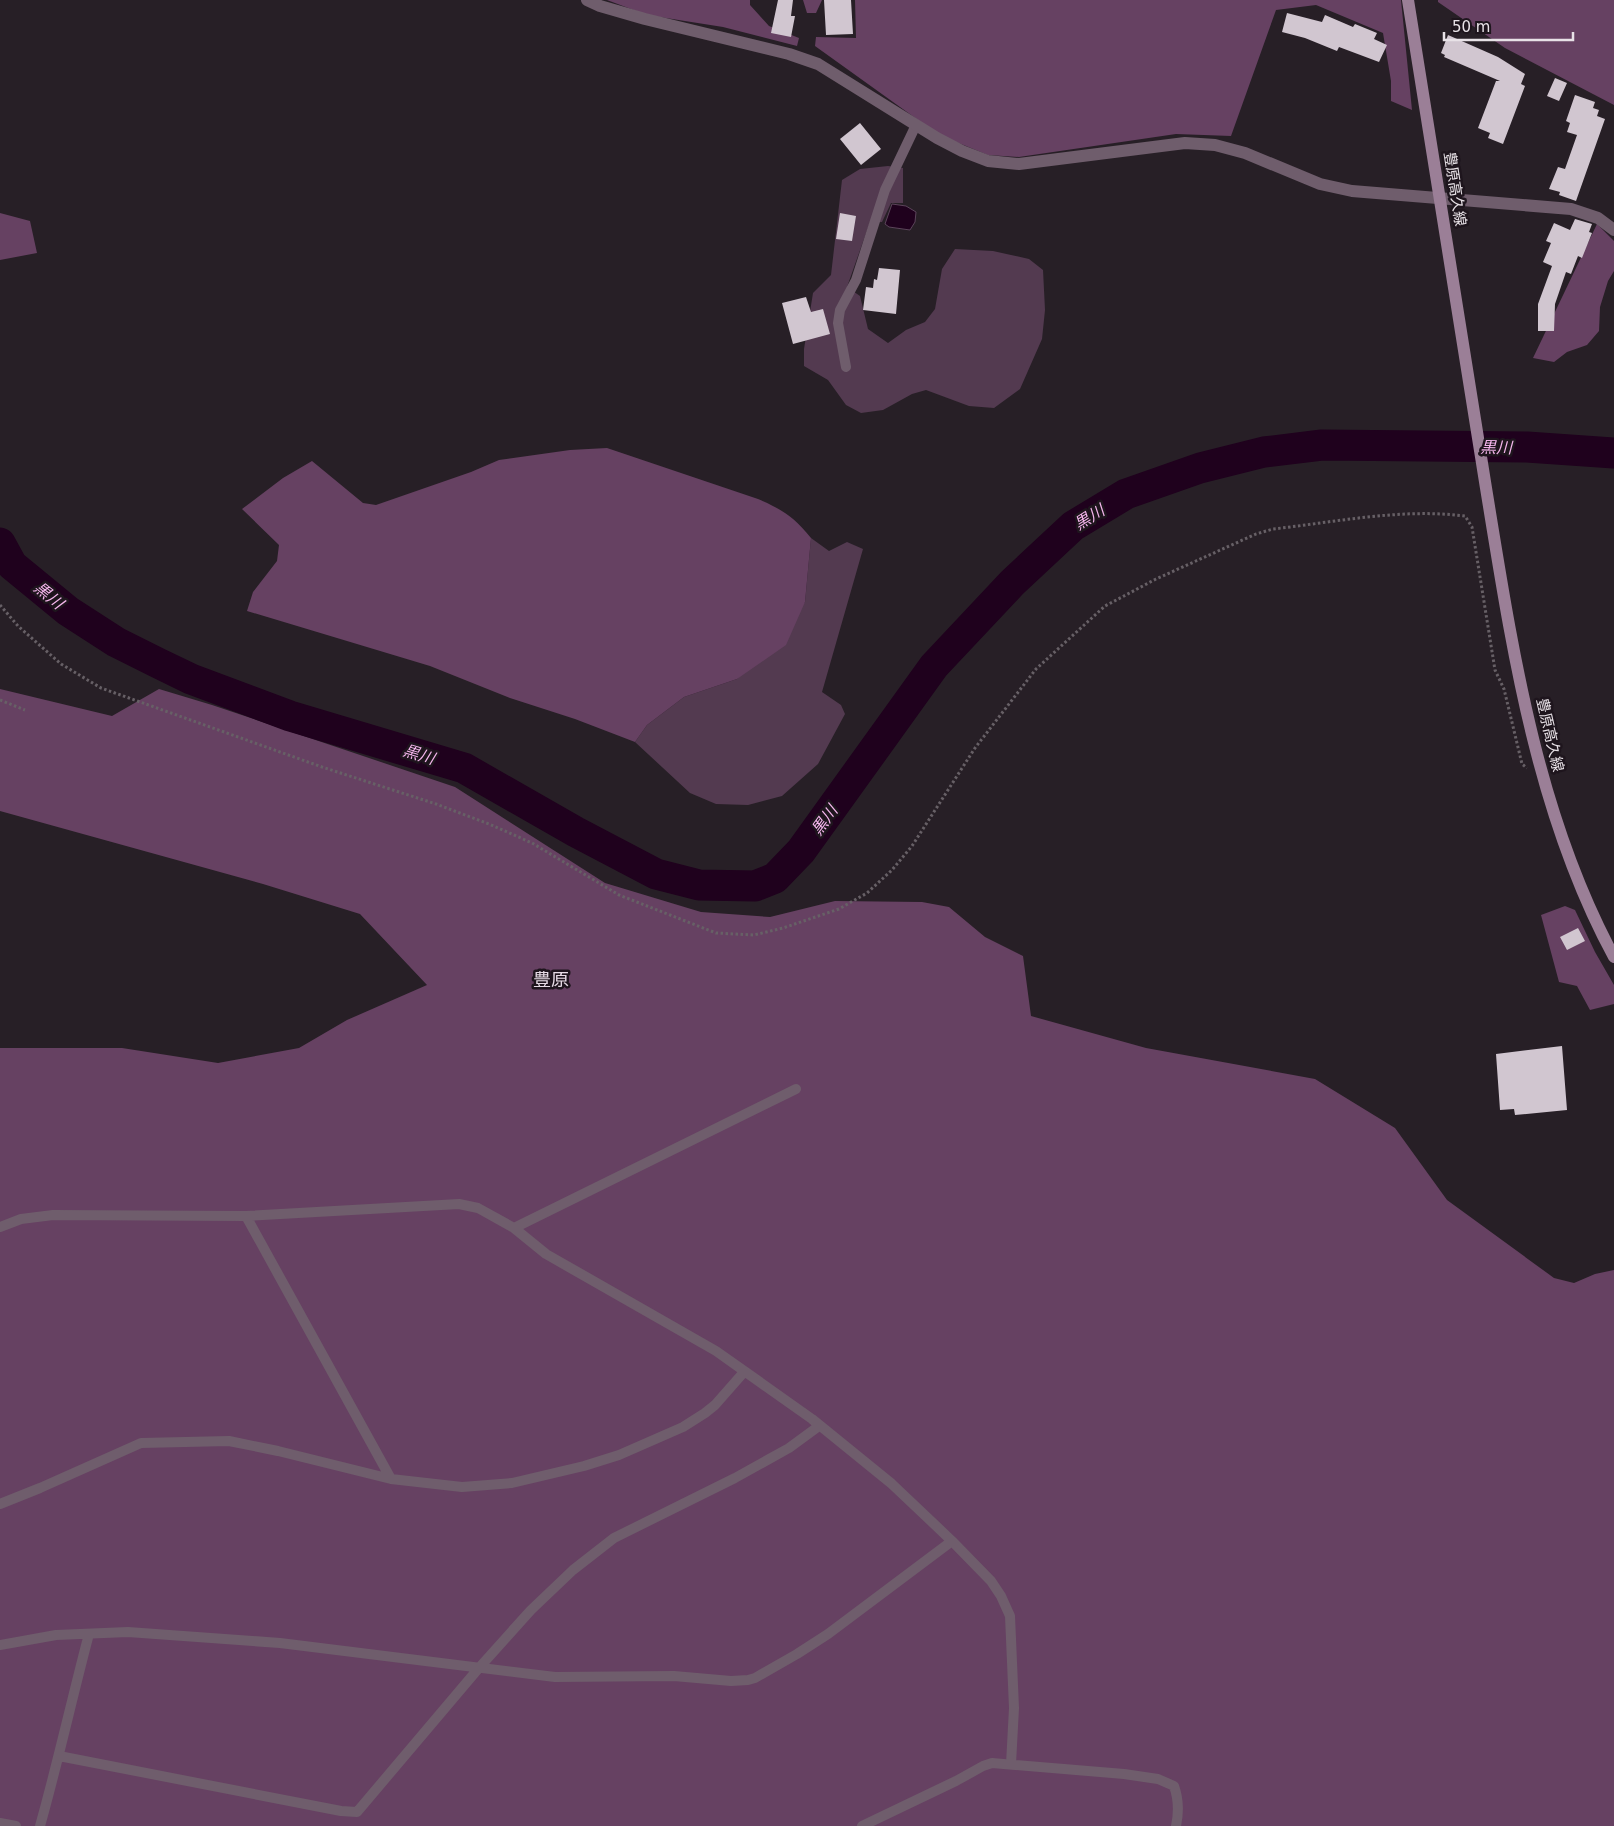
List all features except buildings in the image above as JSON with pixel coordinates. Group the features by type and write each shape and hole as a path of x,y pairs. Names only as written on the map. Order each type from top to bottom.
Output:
{"main road":[{"name":"豊原高久線","path":"1408,0 1468,384 1509,623 1540,766 1556,821 1598,928 1614,956"}],"street":[{"path":"587,0 600,6 636,16 790,54 818,64 937,138 962,151 988,161 1019,164 1185,143 1215,145 1245,153 1320,184 1352,191 1440,199 1530,204 1571,209 1598,218 1614,230"}],"lane":[{"path":"846,367 838,324 840,310 856,280 885,190 916,125"},
{"path":"514,1228 796,1089"},
{"path":"0,1228 21,1219 53,1215 246,1216 459,1204 478,1208 514,1228 546,1254 716,1351 819,1426 892,1484 991,1581 1001,1596 1010,1616 1014,1708 1011,1764"},
{"path":"246,1216 391,1479"},
{"path":"0,1504 141,1443 230,1441 391,1479 462,1487 512,1483 584,1466 634,1449 683,1427 715,1405 744,1372"},
{"path":"59,1756 341,1811 357,1812 478,1668 531,1610 574,1570 614,1538 735,1478 789,1448 819,1426"},
{"path":"0,1645 56,1635 128,1632 280,1643 554,1677 674,1676 711,1680 748,1680 756,1678 828,1634 952,1541"},
{"path":"40,1826 59,1756 70,1702 89,1634"},
{"path":"862,1826 992,1763 1124,1774 1158,1779 1174,1786 1178,1797 1179,1812 1176,1826"},
{"path":"0,1823 16,1826"}],"path":[{"path":"0,605 18,626 61,664 101,688 489,824 532,843 619,894 716,933 754,935 838,909 867,892 892,870 912,846 975,748 1036,669 1105,606 1156,579 1256,534 1273,530 1384,516 1451,514 1465,516 1472,527 1495,670 1504,689 1522,764 1525,768 1540,766"},
{"path":"0,700 25,710"}],"shaded area":[{"path":"607,0 750,0 750,5 769,26 799,38 797,46 723,27 647,15"},
{"path":"803,0 822,0 816,13 807,13"},
{"path":"855,0 1401,0 1412,110 1391,101 1391,81 1383,33 1316,5 1276,10 1231,136 1176,134 1019,157 988,155 939,135 815,46 816,37 856,38"},
{"path":"1438,0 1614,0 1614,105 1505,48 1438,2"},
{"path":"888,166 903,168 903,203 891,203 882,222 870,222 847,287 860,296 868,329 888,343 906,330 925,322 935,309 942,269 955,249 993,251 1029,259 1043,270 1045,310 1042,339 1020,389 994,408 969,406 926,390 912,394 883,410 861,413 846,405 828,380 804,366 804,349 813,293 831,275 842,180 860,169"},
{"path":"892,204 906,206 916,212 915,222 910,230 889,227 885,224"},
{"path":"0,213 30,221 37,253 0,260"},
{"path":"1597,224 1614,241 1614,271 1608,281 1600,307 1599,331 1587,345 1567,352 1554,362 1533,358"},
{"path":"607,448 758,499 787,514 811,538 805,602 786,645 737,679 684,697 647,725 635,742 575,719 510,698 430,666 247,611 253,592 277,561 279,545 242,509 283,478 312,461 363,503 376,505 471,472 499,460 570,450"},
{"path":"811,538 829,551 847,542 863,549 822,692 841,705 845,714 818,764 782,796 748,805 716,804 690,793 635,742 647,725 684,697 737,679 805,602"},
{"path":"0,689 112,716 159,689 212,705 455,787 605,883 701,912 770,917 835,901 922,902 949,907 985,937 1023,956 1031,1016 1146,1048 1315,1079 1395,1128 1447,1200 1554,1278 1574,1283 1595,1274 1614,1270 1614,1826 0,1826 0,1048 122,1048 218,1063 299,1048 347,1020 427,985 360,914 263,884 0,811"},
{"path":"1565,906 1575,910 1595,952 1614,985 1614,1004 1590,1010 1577,986 1559,982 1541,915"}],"waterway":[{"name":"黒川","path":"0,543 12,565 68,611 116,642 191,679 290,716 464,768 576,832 656,874 699,885 755,886 775,878 801,851 934,666 1012,583 1073,526 1126,494 1200,468 1264,452 1322,445 1527,447 1614,453"}],"district":[{"name":"豊原","path":"551,980"}]}
